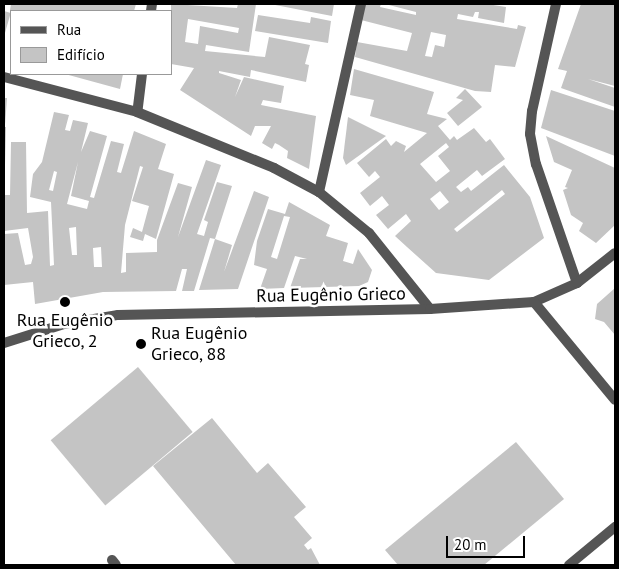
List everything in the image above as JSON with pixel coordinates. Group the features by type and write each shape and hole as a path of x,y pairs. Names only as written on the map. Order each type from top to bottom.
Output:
{"street":[{"path":"319,192 361,4"},
{"path":"556,4 532,111 530,134 536,164 577,283"},
{"path":"137,112 142,75"},
{"path":"4,77 137,112 256,161 319,192 369,233 430,309"},
{"name":"Rua Eugênio Grieco","path":"4,343 64,324 118,316 430,309 534,302 577,283 615,253"},
{"path":"534,302 615,400"},
{"path":"569,565 615,527"}],"building":[{"path":"11,4 136,4 134,10 10,10"},
{"path":"171,4 237,8 238,4 256,4 249,52 206,45 205,51 265,57 269,37 310,45 305,64 309,65 306,82 251,70 250,77 219,71 219,73 241,80 235,97 244,77 284,86 281,103 263,100 261,105 316,116 309,169 287,158 288,151 279,145 275,143 272,149 262,143 271,126 255,126 251,136 180,90 194,68 172,64","holes":["188,19 239,28 238,33 200,26 198,44 185,42"]},
{"path":"270,4 334,4 332,16"},
{"path":"365,4 381,4 380,7 416,15 416,12 385,4 487,4 506,7 504,23 478,18 479,12 475,12 473,17 458,14 457,19 517,29 518,25 526,27 515,67 495,65 491,92 475,91 355,57 357,42 407,51 412,33 361,20","holes":["431,32 446,35 444,47 435,45 432,57 425,56"]},
{"path":"581,4 615,4 615,86 588,79 615,88 615,107 561,88 567,71 558,69"},
{"path":"4,11 10,13 10,15 4,36"},
{"path":"258,15 310,23 311,17 331,21 328,43 255,31"},
{"path":"354,69 434,92 427,114 447,119 438,126 450,140 454,136 457,140 474,128 486,142 490,139 505,159 482,176 477,170 456,187 461,192 468,187 471,191 504,165 530,197 544,238 489,280 436,273 395,236 411,221 406,214 388,229 376,215 389,205 382,196 370,206 360,193 380,177 375,171 369,177 357,163 386,139 391,146 396,141 406,146 404,152 427,133 370,116 374,100 350,95","holes":["446,143 449,147 438,156 450,171 436,182 420,164","502,190 505,194 457,232 454,229","440,191 449,202 439,210 430,199"]},
{"path":"69,75 123,75 120,89"},
{"path":"465,89 482,107 458,126 447,113 463,100 456,98"},
{"path":"551,90 615,111 615,156 541,128"},
{"path":"4,98 7,98 5,125 4,125"},
{"path":"54,112 69,115 65,130 70,131 73,120 88,123 81,152 90,131 107,136 90,197 94,198 111,141 124,144 117,172 121,173 134,131 166,144 158,169 174,174 156,239 145,234 143,241 130,237 133,228 142,232 149,206 132,201 143,167 140,166 125,225 121,273 126,272 126,253 157,252 157,240 178,183 192,187 178,237 206,160 221,165 197,234 204,236 208,222 204,220 217,182 232,186 215,239 210,238 194,291 182,291 187,269 182,269 176,291 103,292 35,304 33,282 4,285 4,234 18,233 25,265 31,264 33,257 28,228 4,231 4,195 10,195 11,142 26,142 27,213 48,211 50,266 54,265 51,202 30,197 33,174 42,162","holes":["78,162 71,196 89,201 87,209 67,204","54,171 57,172 53,191 49,190","76,227 77,255 72,255 69,228","101,247 102,267 94,267 93,248"]},
{"path":"348,117 386,136 346,165 343,158"},
{"path":"4,127 6,127 5,165 4,165"},
{"path":"546,136 615,168 615,225 596,243 579,231 583,223 571,215 563,190 568,188 565,187 572,170 554,162"},
{"path":"254,191 269,197 238,289 199,290 215,239 232,245 224,272"},
{"path":"289,202 330,225 326,236 348,243 343,261 353,264 358,249 372,270 368,282 359,286 290,288 300,259 307,259 295,256 284,288 260,289 267,269 254,265 257,241 268,209 285,214","holes":["284,216 290,217 277,259 271,257"]},
{"path":"615,288 615,335 604,322 595,319 597,304"},
{"path":"138,367 193,432 105,505 51,440"},
{"path":"212,418 257,473 268,463 306,507 294,517 312,538 304,545 308,550 311,548 320,565 236,565 153,466"},
{"path":"516,442 564,499 484,565 398,565 385,550"}],"place":[{"name":"Rua Eugênio Grieco, 2","path":"65,302"},
{"name":"Rua Eugênio Grieco, 88","path":"141,344"}]}
